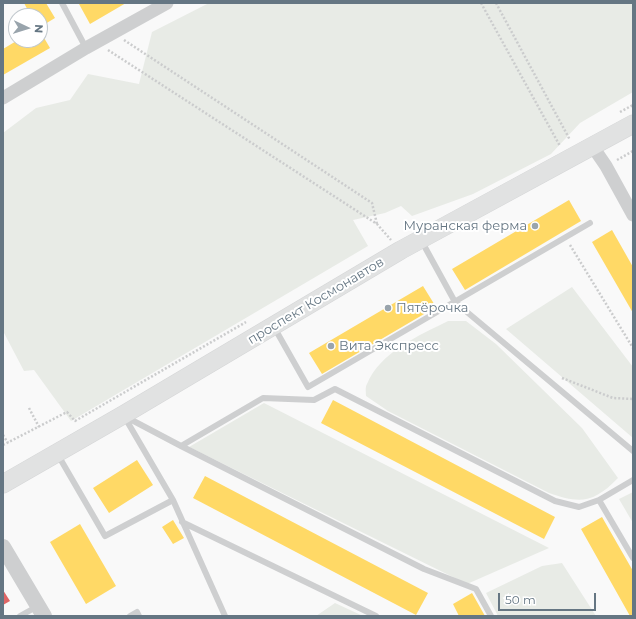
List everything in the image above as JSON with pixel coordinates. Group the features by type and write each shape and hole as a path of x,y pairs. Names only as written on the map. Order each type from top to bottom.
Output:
{"main road":[{"name":"проспект Космонавтов","path":"3,484 273,326 396,242 421,240 633,124"}],"street":[{"path":"3,98 91,45 167,3"},
{"path":"593,147 606,166 633,215"},
{"path":"3,547 41,611"}],"lane":[{"path":"62,3 91,45"},
{"path":"273,326 308,387 590,223"},
{"path":"421,240 455,302 633,450"},
{"path":"181,446 263,398 314,400 335,389 555,500 579,507 599,500 633,480"},
{"path":"123,415 424,569 476,589 491,616"},
{"path":"123,415 173,500 225,616"},
{"path":"57,453 105,536 173,500"},
{"path":"599,500 633,558"},
{"path":"182,522 376,616"},
{"path":"20,616 41,611"},
{"path":"130,616 137,612 139,616"}],"path":[{"path":"481,3 560,146 553,149"},
{"path":"496,3 570,140"},
{"path":"114,33 372,202 377,224"},
{"path":"91,45 377,224 396,242"},
{"path":"606,166 633,150"},
{"path":"566,238 633,348"},
{"path":"384,243 396,242"},
{"path":"3,446 67,412 75,421 253,318"},
{"path":"557,376 613,398 633,399"},
{"path":"29,408 39,427"},
{"path":"3,435 8,443"}],"shaded area":[{"path":"209,3 633,3 633,92 580,123 551,154 473,194 412,216 401,206 385,213 353,220 368,246 71,421 34,370 24,371 3,331 3,133 36,108 70,100 88,74 139,84 152,32"},
{"path":"572,287 633,367 633,438 506,329"},
{"path":"448,321 466,321 496,344 582,428 618,478 594,497 578,500 560,497 549,493 388,411 366,396 366,385 381,363 413,339"},
{"path":"264,403 549,548 467,584 189,447"},
{"path":"633,492 633,523 619,499"},
{"path":"562,563 596,616 498,616 486,593 542,566"},
{"path":"335,603 363,616 316,616"}],"building: Homes":[{"path":"24,3 46,3 55,18 48,22 48,8 27,8"},
{"path":"126,3 90,24 79,4"},
{"path":"48,45 50,48 3,75 3,49 8,46 8,48 48,48"},
{"path":"569,200 581,221 465,290 452,269"},
{"path":"612,230 633,267 633,313 592,242"},
{"path":"423,286 436,307 322,374 309,353"},
{"path":"333,400 555,517 544,539 321,423"},
{"path":"137,460 153,485 109,513 93,488"},
{"path":"205,476 428,593 416,615 193,498"},
{"path":"602,517 633,571 633,616 630,616 581,529"},
{"path":"173,520 184,538 173,544 162,527"},
{"path":"80,524 116,586 86,604 50,542"},
{"path":"472,593 485,616 459,616 453,604"}],"building: Shops":[{"path":"3,590 10,601 3,605"}],"place":[{"name":"Муранская ферма","path":"535,226"},
{"name":"Пятёрочка","path":"388,308"},
{"name":"Вита Экспресс","path":"331,346"}]}
